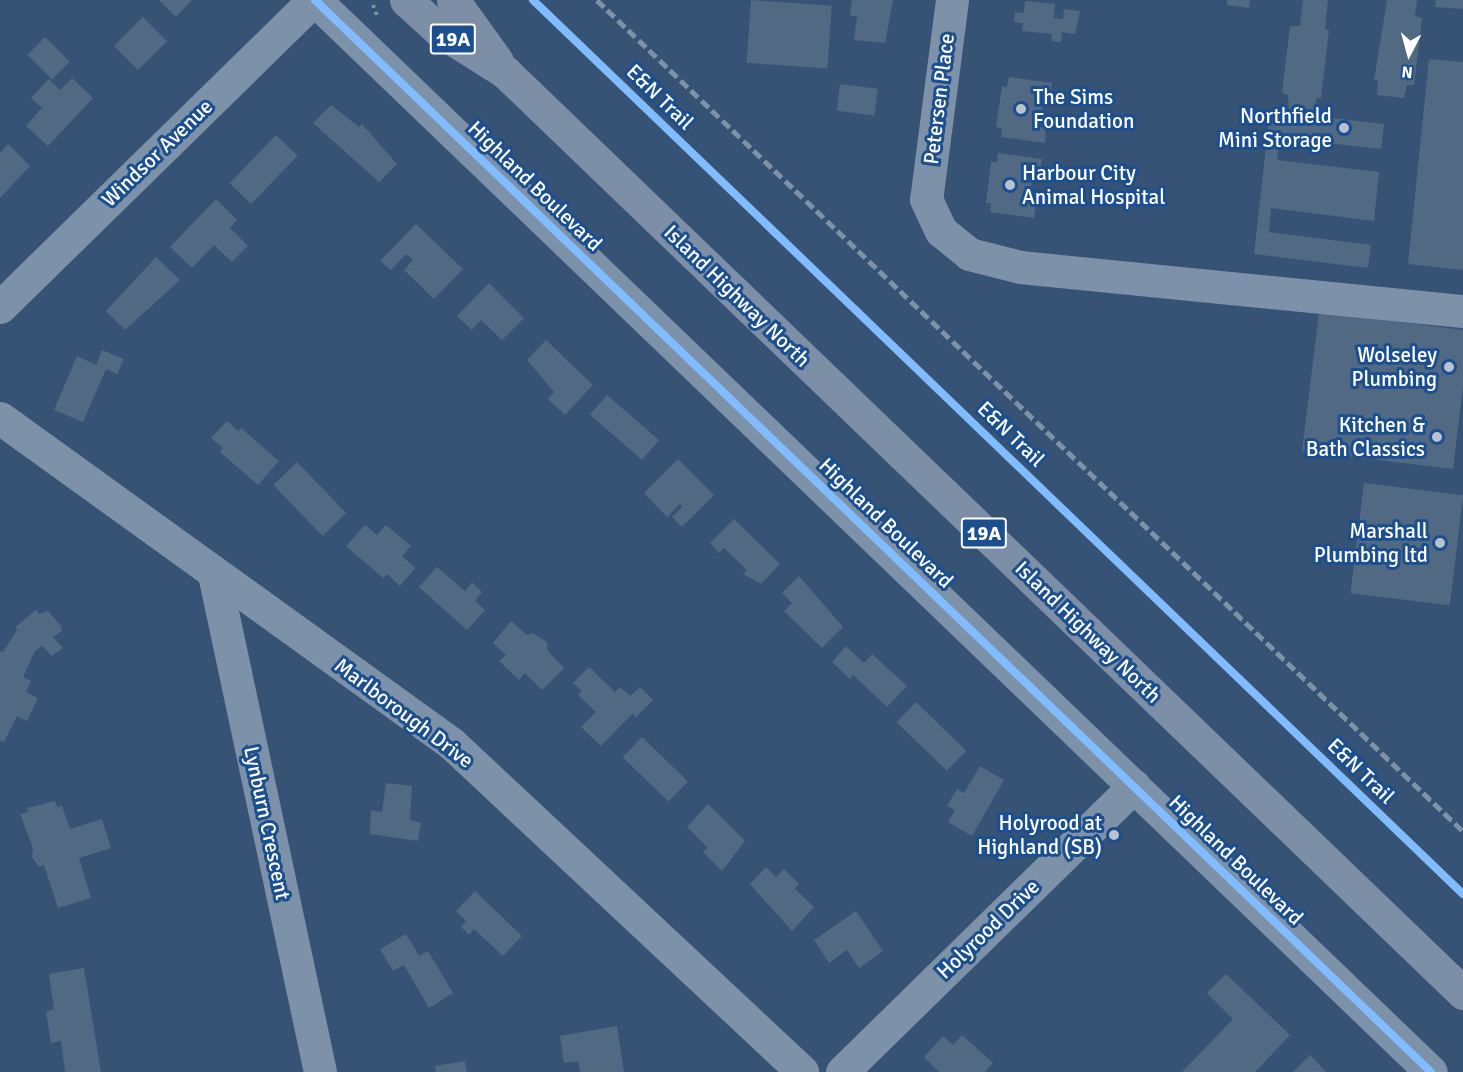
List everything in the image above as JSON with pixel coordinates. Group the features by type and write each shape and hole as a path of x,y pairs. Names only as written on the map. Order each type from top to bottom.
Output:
{"main road":[{"name":"Island Highway North","path":"406,0 440,31 505,72"},
{"name":"Island Highway North","path":"453,0 505,72 1463,993"}],"street":[{"name":"Windsor Avenue","path":"0,307 314,0"},
{"name":"Highland Boulevard","path":"314,0 1431,1072"},
{"name":"Petersen Place","path":"952,0 926,199 941,231 969,254 1020,267 1463,311"},
{"name":"Marlborough Drive","path":"0,418 451,743 802,1072"},
{"name":"Lynburn Crescent","path":"214,574 320,1072"},
{"name":"Holyrood Drive","path":"842,1072 1134,786"}],"building":[{"path":"159,0 192,0 176,17"},
{"path":"751,0 832,6 827,68 747,63"},
{"path":"852,0 893,0 885,43 854,40 857,16 850,16"},
{"path":"1227,0 1250,0 1249,8 1227,5"},
{"path":"1303,0 1328,0 1325,29 1329,30 1321,98 1317,98 1314,111 1289,109 1288,95 1282,93 1290,26 1300,26"},
{"path":"1387,0 1417,0 1415,16 1422,18 1414,85 1407,85 1404,98 1377,95 1378,81 1374,80"},
{"path":"1436,0 1463,0 1463,9 1435,7"},
{"path":"1025,1 1055,4 1054,18 1063,19 1064,9 1080,11 1075,34 1062,32 1061,42 1051,41 1052,34 1022,31 1023,23 1014,22 1015,12 1024,13"},
{"path":"143,17 167,41 138,70 114,46"},
{"path":"45,37 70,62 52,79 27,55"},
{"path":"1429,59 1463,62 1463,270 1408,264"},
{"name":"The Sims Foundation","path":"1009,77 1052,83 1050,98 1044,97 1040,127 1046,128 1045,143 1001,137 1002,128 996,127 1002,86 1007,87"},
{"path":"72,78 93,98 48,146 26,126 42,108 31,98 49,79 60,90"},
{"path":"840,84 878,89 874,115 837,111"},
{"path":"331,105 359,127 362,124 397,164 379,182 313,123"},
{"path":"1270,111 1384,124 1381,149 1280,138 1277,160 1379,172 1374,221 1271,208 1269,232 1371,245 1368,268 1254,254"},
{"path":"276,135 298,156 251,204 229,183"},
{"path":"8,144 30,166 0,198 0,153"},
{"name":"Harbour City Animal Hospital","path":"998,153 1042,159 1040,173 1034,172 1031,187 1030,203 1036,204 1034,218 990,212 991,203 986,203 991,162 997,162"},
{"path":"216,199 237,220 230,228 248,246 232,262 214,245 192,268 170,247"},
{"path":"416,224 463,269 434,299 404,270 413,260 406,254 391,270 380,261"},
{"path":"156,257 180,280 125,330 106,311"},
{"path":"489,283 524,318 502,340 481,320 472,330 457,316"},
{"path":"1319,312 1463,330 1463,386 1453,469 1302,451"},
{"path":"546,340 593,385 565,415 548,399 554,392 527,360"},
{"path":"102,350 124,359 117,374 106,369 83,422 54,410 77,356 96,365"},
{"path":"607,395 659,440 642,460 590,415"},
{"path":"227,421 238,431 241,428 279,461 258,485 220,452 223,448 211,438"},
{"path":"678,459 714,495 682,527 672,517 682,507 680,504 667,517 644,493"},
{"path":"297,462 346,513 323,536 273,485"},
{"path":"1364,483 1463,495 1450,605 1350,593"},
{"path":"734,519 780,564 761,584 743,574 747,570 724,548 719,553 710,543"},
{"path":"365,525 377,535 386,525 411,546 402,556 415,568 400,586 387,574 383,578 346,546"},
{"path":"437,567 465,591 472,582 482,592 475,601 485,610 467,630 419,587"},
{"path":"799,576 843,627 822,648 784,611 792,603 782,593"},
{"path":"36,610 39,614 48,611 61,626 62,631 53,637 63,648 52,656 42,646 35,651 23,677 31,681 26,692 38,698 27,721 17,716 4,742 0,740 0,651 3,652 17,630 15,627"},
{"path":"511,621 527,635 532,633 547,642 548,651 564,668 542,690 525,673 519,680 499,661 506,655 493,643"},
{"path":"846,646 864,663 872,654 907,686 887,707 853,675 850,679 832,662"},
{"path":"589,667 615,692 620,687 630,696 640,687 653,700 636,717 632,714 601,746 581,727 596,712 578,695 582,691 573,683"},
{"path":"916,702 966,751 947,771 897,722"},
{"path":"642,737 688,781 669,802 623,757"},
{"path":"980,766 1004,780 972,836 948,822 955,810 947,806 957,789 964,793"},
{"path":"386,783 412,786 410,820 421,823 418,841 370,834 371,810 382,812"},
{"path":"55,801 57,807 62,806 70,829 102,819 111,848 79,858 91,898 58,908 44,865 39,867 32,857 33,848 20,814 28,812 27,808"},
{"path":"708,804 745,841 722,871 703,852 708,848 687,827"},
{"path":"766,867 776,877 784,869 799,884 795,889 814,907 792,931 750,884"},
{"path":"475,891 522,936 503,956 474,929 469,935 461,927 466,921 456,911"},
{"path":"856,911 883,951 859,968 847,950 829,963 814,940"},
{"path":"406,934 419,956 428,951 453,993 429,1008 404,965 393,971 380,949"},
{"path":"84,968 101,1072 65,1072 61,1041 51,1043 46,1012 54,1009 49,974"},
{"path":"1226,974 1290,1035 1255,1072 1182,1072 1233,1019 1207,993"},
{"path":"617,1026 624,1072 580,1072 578,1061 564,1063 560,1036"},
{"path":"962,1035 993,1063 985,1072 939,1072 924,1057 943,1036 953,1045"},
{"path":"1310,1055 1326,1072 1293,1072"},
{"path":"465,1061 467,1072 436,1072 435,1066"}],"railway":[{"path":"597,0 1463,831"}],"cycle path":[{"path":"315,0 1431,1072"},
{"name":"E&N Trail","path":"533,0 1463,894"}],"place":[{"name":"The Sims Foundation","path":"1021,109"},
{"name":"Northfield Mini Storage","path":"1344,128"},
{"name":"Harbour City Animal Hospital","path":"1010,185"},
{"name":"Wolseley Plumbing","path":"1449,367"},
{"name":"Kitchen & Bath Classics","path":"1437,437"},
{"name":"Marshall Plumbing ltd","path":"1440,543"},
{"name":"Holyrood at Highland (SB)","path":"1114,835"}]}
